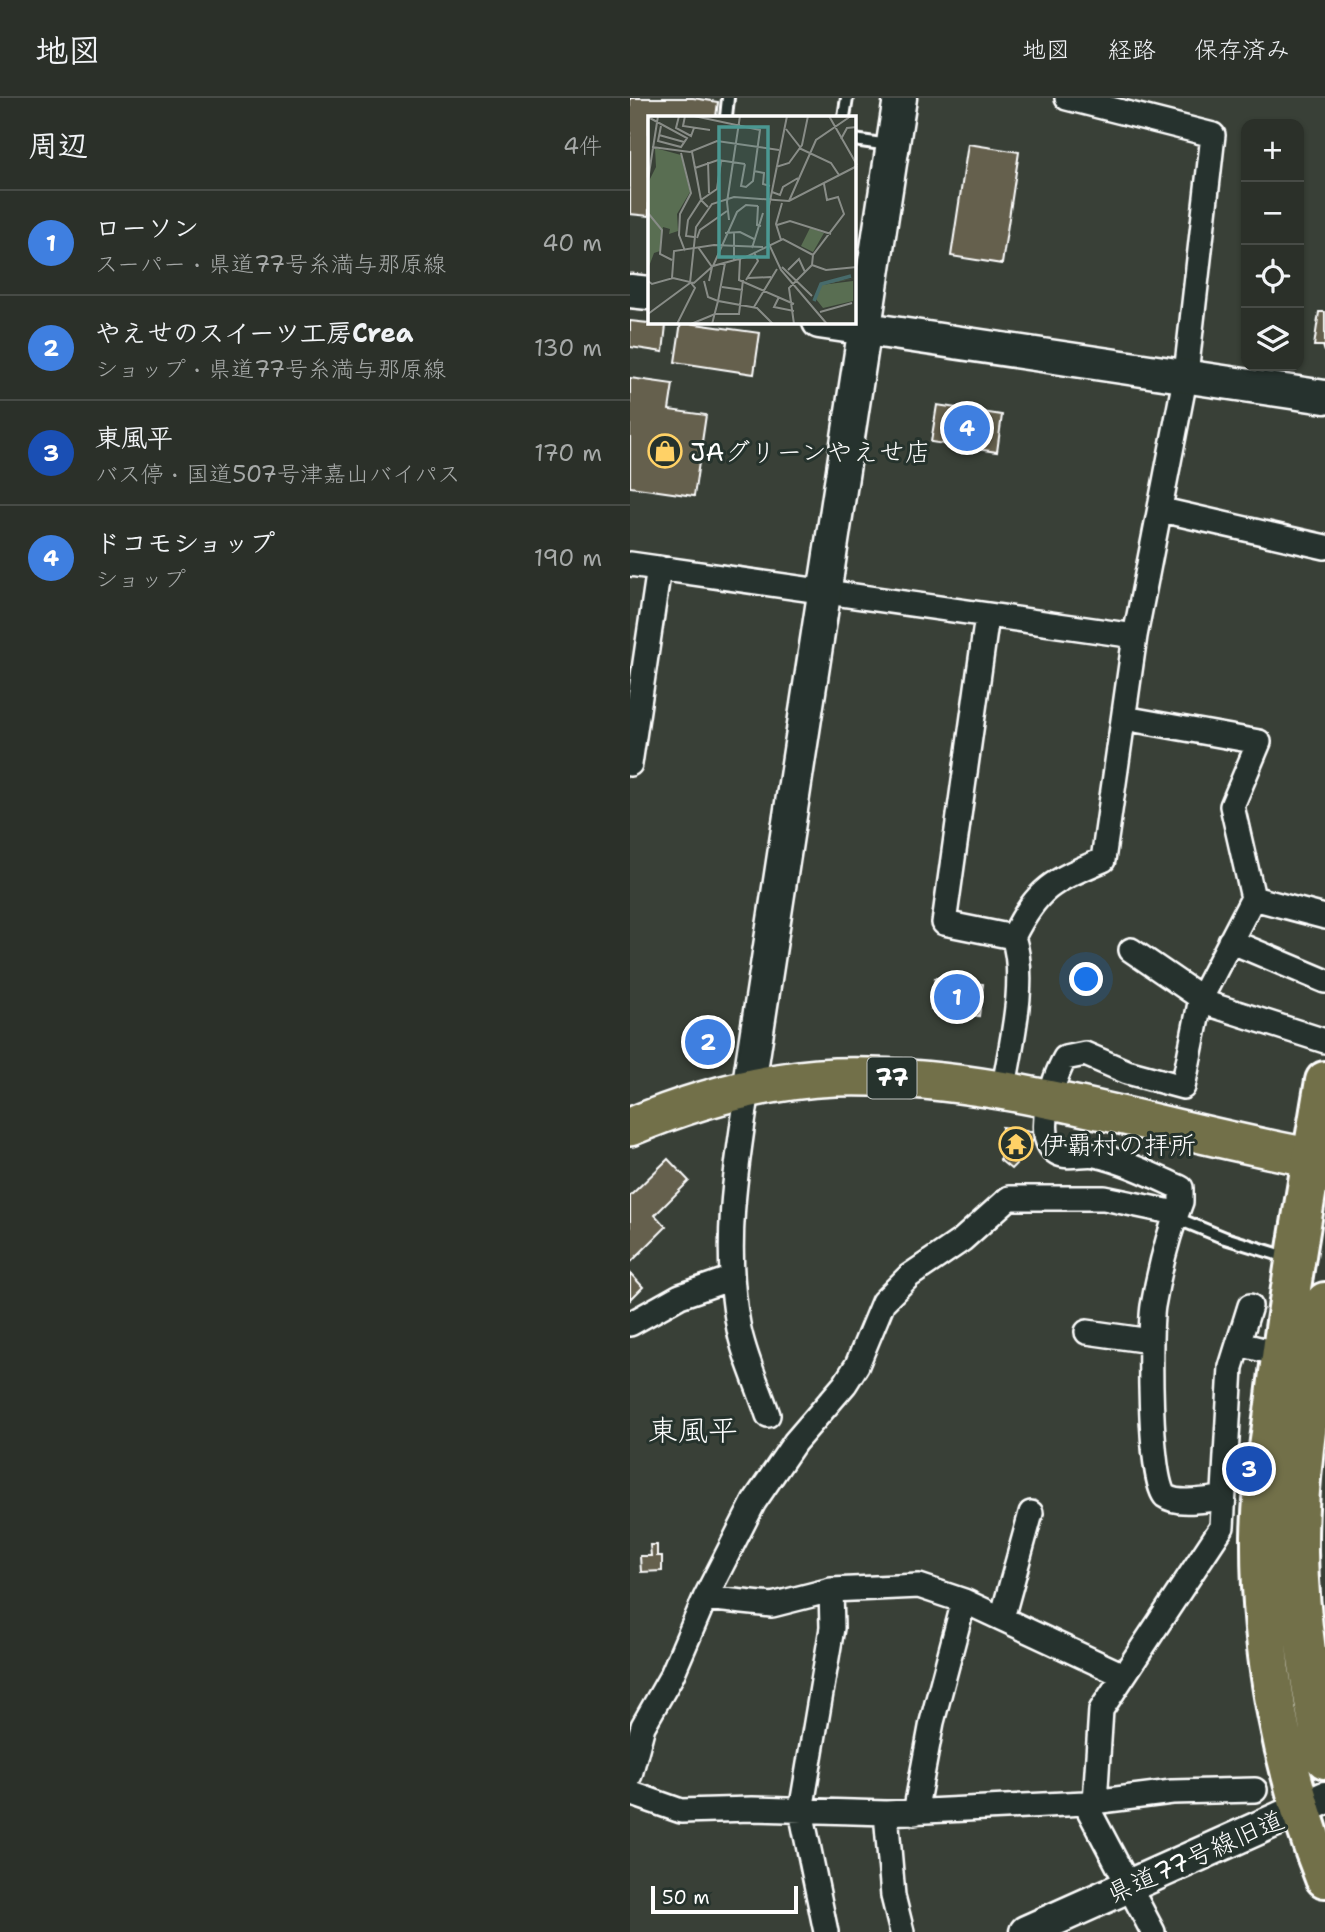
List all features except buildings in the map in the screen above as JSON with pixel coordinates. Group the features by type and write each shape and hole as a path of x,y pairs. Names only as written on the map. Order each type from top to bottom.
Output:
{"highway":[{"path":"1325,1081 1319,1159 1296,1260 1280,1354 1261,1537 1266,1639 1275,1700 1312,1804 1325,1878"},
{"path":"1325,1302 1300,1484 1298,1551 1314,1632 1325,1759"}],"main road":[{"name":"77","path":"630,1127 691,1105 748,1090 791,1081 846,1077 926,1081 1003,1093 1319,1159"}],"street":[{"path":"768,1415 738,1326 732,1278 732,1219 748,1090 900,98"},
{"path":"1003,1093 1016,1005 1019,954 1013,937 1040,891 1103,860 1135,636 1162,510 1186,374 1213,135 1067,98"},
{"path":"630,291 648,293"},
{"path":"829,324 1186,374 1325,397"},
{"path":"1162,510 1325,547"},
{"path":"630,564 1135,636"},
{"path":"630,764 659,568"},
{"path":"986,616 944,923 1013,937"},
{"path":"1124,718 1259,742 1232,806 1253,898 1201,998 1183,1087 1127,1072 1096,1058 1075,1055 1065,1058 1053,1078 1045,1133 1050,1146 1060,1155 1094,1155 1181,1188 1153,1307 1150,1340 1153,1429 1159,1486 1166,1496 1178,1500 1223,1498"},
{"path":"1253,898 1325,917"},
{"path":"1230,941 1325,981"},
{"path":"1131,950 1212,1005 1325,1041"},
{"path":"630,1775 643,1726 672,1675 705,1598 754,1503 795,1442 858,1365 883,1302 909,1276 962,1240 1009,1198 1104,1198 1157,1206 1176,1216"},
{"path":"630,1324 680,1296 732,1278"},
{"path":"1153,1932 1090,1802 1101,1710 1222,1527 1231,1367 1250,1306"},
{"path":"1087,1332 1150,1340"},
{"path":"1239,1344 1280,1354"},
{"path":"1002,1618 1031,1513"},
{"path":"705,1598 772,1605 831,1590 919,1586 964,1601 1123,1675"},
{"path":"825,1932 801,1811 832,1628 831,1590"},
{"path":"915,1813 932,1722 964,1601"},
{"path":"630,1793 681,1811 915,1813 1090,1802 1172,1792 1255,1790"},
{"name":"県道77号線旧道","path":"1026,1932 1312,1804"},
{"path":"886,1813 893,1896 902,1932"}],"lane":[{"path":"726,116 728,98"},
{"path":"844,116 847,98"},
{"path":"856,140 892,146"},
{"path":"1176,1216 1296,1260"}],"place":[{"name":"ドコモショップ","path":"967,428"},
{"name":"JAグリーンやえせ店","path":"665,451"},
{"name":"ローソン","path":"957,997"},
{"name":"やえせのスイーツ工房Crea","path":"708,1042"},
{"name":"伊覇村の拝所","path":"1016,1144"},
{"name":"東風平","path":"1249,1469"}],"district":[{"name":"東風平","path":"693,1430"}]}
